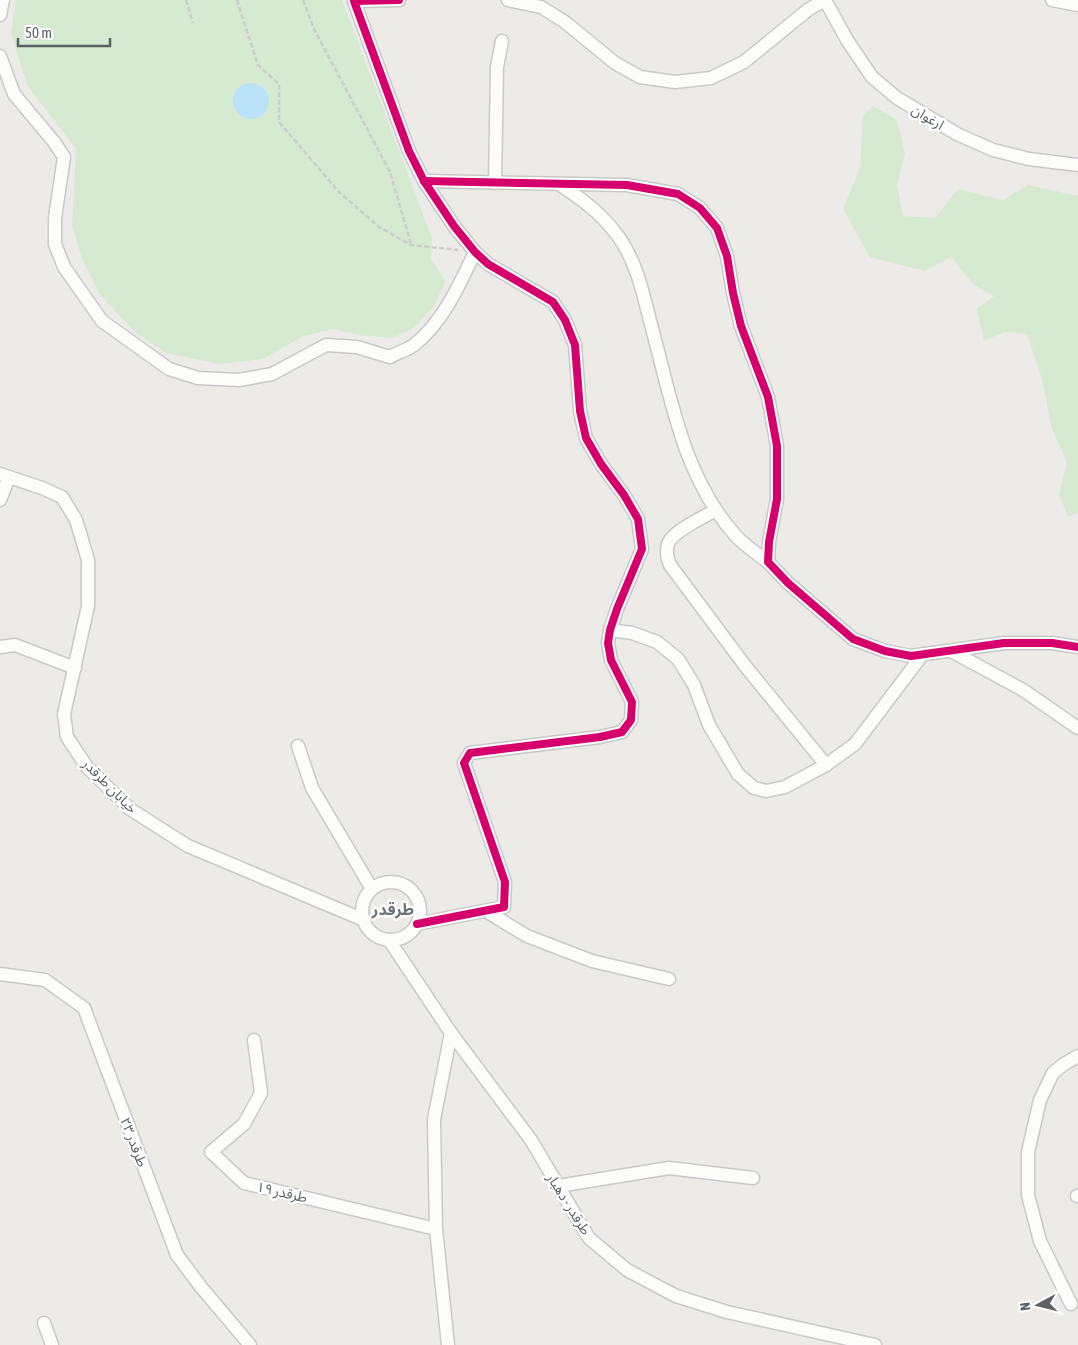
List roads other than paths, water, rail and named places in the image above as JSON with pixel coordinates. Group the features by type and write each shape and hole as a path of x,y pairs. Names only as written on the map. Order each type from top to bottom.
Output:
{"street":[{"path":"0,14 2,0"},
{"path":"399,0 354,0 409,151 424,181 454,226 475,252 488,264 553,302 565,320 575,345 580,411 586,438 601,464 624,495 638,520 642,549 610,630 608,643 611,660 632,702 631,720 622,732 600,737 470,753 464,763 505,882 504,907 417,924"},
{"path":"508,0 541,7 565,22 615,63 640,77 675,82 711,78 744,62 809,9 825,0"},
{"name":"ارغوان","path":"825,0 847,40 872,77 897,98 958,134 993,150 1029,159 1078,165"},
{"path":"1052,0 1078,6"},
{"path":"496,183 497,67 502,41"},
{"path":"0,56 14,94 64,156 55,218 55,244 64,267 102,321 169,369 198,378 239,380 272,374 326,345 357,347 390,357 413,345 435,324 454,295 475,252"},
{"path":"424,181 627,185 678,194 700,208 717,228 727,256 741,326 768,397 778,446 777,499 769,542 768,562"},
{"path":"559,184 593,208 619,237 637,272 678,430 693,469 706,495 737,537 768,562 788,583 853,639 884,650 911,656 1004,643 1052,644 1078,647"},
{"path":"0,500 4,476"},
{"name":"خیابان طرقدر","path":"4,476 42,488 62,497 76,520 88,560 88,606 64,714 67,737 87,767 130,809 188,846 364,920"},
{"path":"716,510 679,532 669,541 666,553 670,565 746,667 826,765"},
{"path":"610,630 632,632 656,642 678,659 694,685 709,725 738,774 754,788 766,791 785,787 826,765 855,744 923,654"},
{"path":"0,647 15,645 75,668"},
{"path":"951,651 1023,690 1078,728"},
{"path":"298,746 312,788 372,889"},
{"path":"394,882 404,885 413,892 419,902 420,913 417,924 410,933 401,939 389,940 378,937 370,930 364,920 362,909 372,889 382,884 394,882"},
{"path":"486,911 536,940 592,960 669,979"},
{"name":"طرقدر - دهبار","path":"389,940 451,1033 531,1140 589,1238 627,1270 676,1296 727,1312 875,1345"},
{"name":"طرقدر ۲۳","path":"0,974 45,980 84,1008 177,1255 201,1287 250,1345"},
{"path":"448,1345 436,1229 434,1119 451,1033"},
{"name":"طرقدر ۱۹","path":"254,1040 261,1093 244,1124 211,1152 244,1183 436,1229"},
{"path":"1071,1304 1040,1241 1028,1195 1028,1152 1040,1100 1053,1073 1078,1056"},
{"path":"558,1186 669,1168 753,1178"},
{"path":"44,1323 52,1345"}],"water":[{"path":"251,83 264,88 269,101 264,114 251,119 238,114 233,101 238,88"}],"district":[{"name":"طرقدر","path":"393,909"}]}
